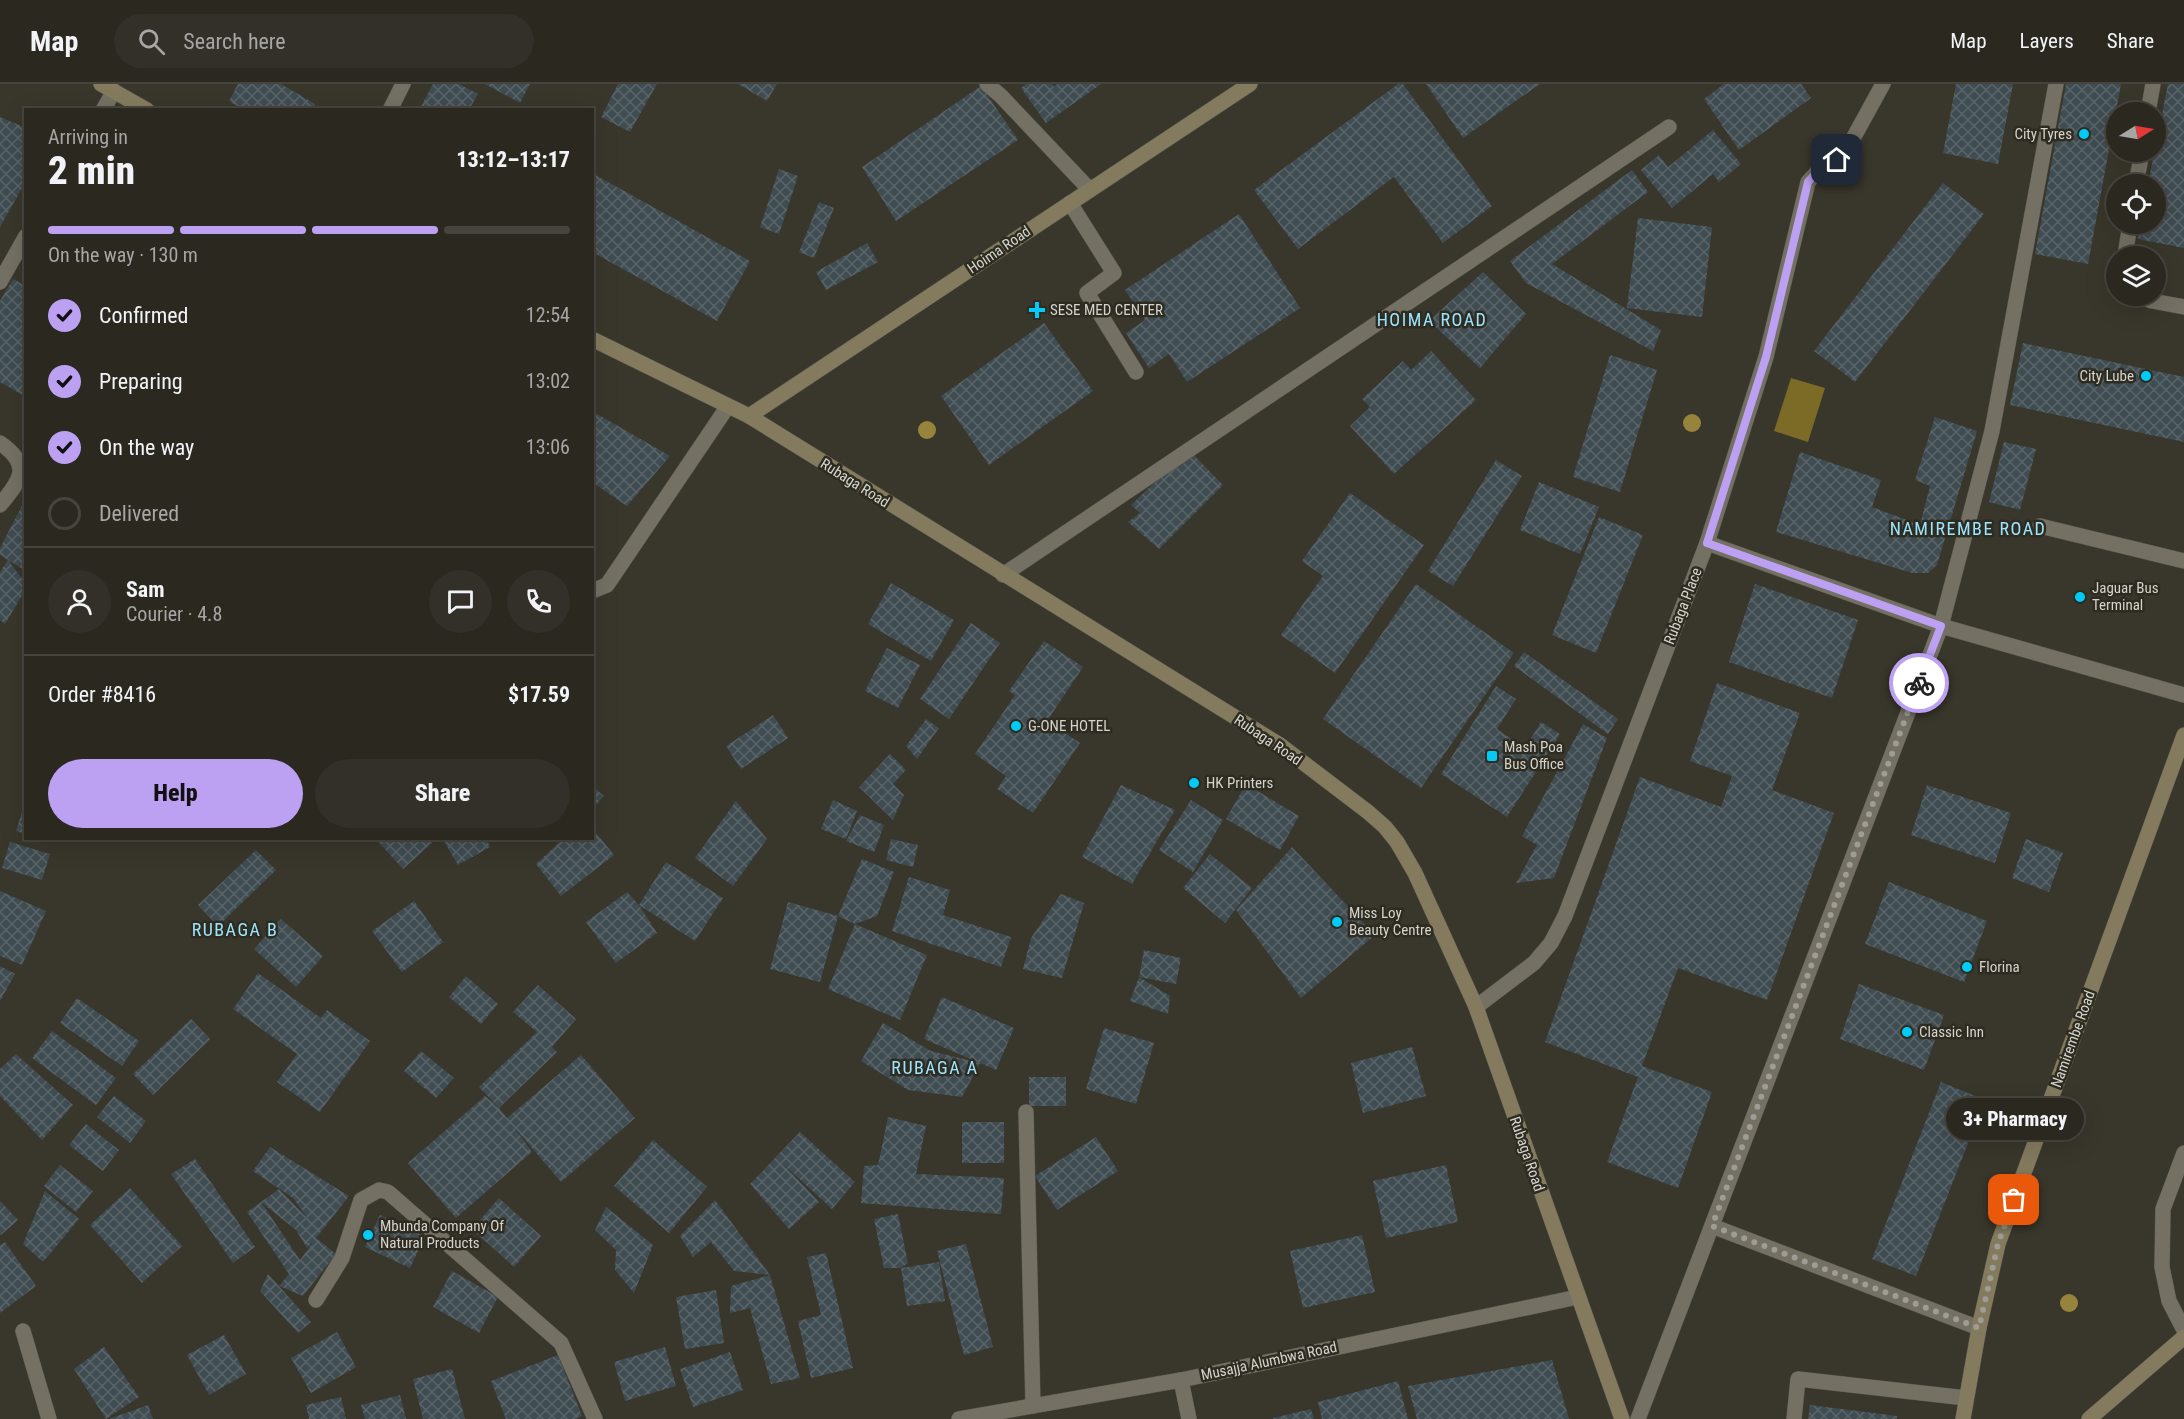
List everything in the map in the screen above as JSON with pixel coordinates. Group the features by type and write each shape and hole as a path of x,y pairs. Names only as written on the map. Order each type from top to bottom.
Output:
{"main road":[{"name":"Hoima Road","path":"749,416 1250,84"},
{"path":"107,88 143,108"},
{"name":"Rubaga Road","path":"594,340 749,416 1280,745 1385,827 1397,842 1415,873 1476,1007 1622,1419"},
{"name":"Namirembe Road","path":"1963,1419 1979,1328 1998,1244 2184,735"},
{"path":"2089,1419 2184,1337"}],"street":[{"path":"391,108 403,84"},
{"path":"987,84 1090,190"},
{"name":"Rubaga Place","path":"1476,1007 1534,963 1551,943 1565,916 1707,543 1766,357 1808,182 1817,172 1844,155 1882,84"},
{"path":"1638,1419 1941,626 1992,431 2056,84"},
{"path":"2150,102 2153,84"},
{"path":"103,108 107,88"},
{"path":"1003,574 1669,127"},
{"path":"1070,203 1114,273 1087,293 1136,372"},
{"path":"0,282 24,240"},
{"path":"2166,304 2184,307"},
{"path":"594,590 607,585 728,406"},
{"path":"0,443 12,451 19,461 21,474 17,485 0,505"},
{"path":"2040,526 2184,561"},
{"path":"1707,543 1941,626 2184,695"},
{"path":"1026,1112 1033,1406"},
{"path":"2184,1153 2163,1209 2162,1267 2169,1301 2184,1330"},
{"path":"316,1300 342,1258 361,1200 379,1190 388,1192 561,1343 595,1419"},
{"path":"1712,1226 1979,1328"},
{"name":"Musajja Alumbwa Road","path":"959,1419 1181,1380 1578,1297"},
{"path":"23,1331 49,1419"},
{"path":"1794,1419 1798,1379 1966,1398"},
{"path":"1181,1380 1189,1419"}],"shaded area":[{"path":"1791,378 1825,388 1808,442 1774,431"}],"building":[{"path":"238,84 281,84 315,104 313,108 241,108 229,101"},
{"path":"433,84 459,84 478,94 470,108 420,108"},
{"path":"485,84 530,84 520,103"},
{"path":"618,84 657,84 630,132 601,117"},
{"path":"738,84 777,84 767,101"},
{"path":"1026,84 1052,84 1054,87 1057,84 1101,84 1046,123 1021,88"},
{"path":"1398,84 1403,84 1492,206 1443,243 1394,177 1298,249 1254,190"},
{"path":"1426,84 1540,84 1463,138"},
{"path":"1724,84 1801,84 1811,98 1739,150 1704,99"},
{"path":"1956,84 2013,84 1998,164 1943,153"},
{"path":"2066,84 2121,84 2118,102 2106,102 2107,162 2088,264 2035,254"},
{"path":"2168,84 2184,84 2184,248 2138,239 2139,234 2166,234 2166,174 2150,174 2152,162 2166,162 2164,102"},
{"path":"981,86 1018,140 896,221 862,167"},
{"path":"0,117 24,127 24,185 0,227"},
{"path":"1713,130 1741,164 1719,182 1713,174 1672,208 1641,170 1659,155 1668,167"},
{"path":"779,169 798,176 779,234 760,227"},
{"path":"1632,170 1648,192 1552,264 1661,330 1653,351 1526,283 1510,261"},
{"path":"594,174 750,261 717,321 594,253"},
{"path":"1943,183 1984,214 1855,382 1814,351"},
{"path":"819,202 834,208 814,258 799,252"},
{"path":"1239,214 1300,308 1187,382 1169,354 1149,368 1126,333 1145,320 1125,290"},
{"path":"1638,218 1712,227 1702,317 1627,308"},
{"path":"867,243 878,262 826,290 816,272"},
{"path":"1483,272 1526,314 1480,368 1429,321"},
{"path":"13,279 24,285 24,396 0,382 0,301"},
{"path":"1044,323 1093,391 989,465 941,396"},
{"path":"2023,343 2184,377 2184,442 2010,405"},
{"path":"1431,351 1476,400 1394,474 1350,426 1370,407 1362,399 1403,361 1411,370"},
{"path":"1610,355 1657,370 1620,492 1573,477"},
{"path":"594,412 670,456 627,506 594,483"},
{"path":"1935,417 1977,431 1937,565 1928,573 1912,573 1776,532 1800,452 1881,480 1872,507 1920,525 1930,486 1915,480"},
{"path":"2004,442 2036,449 2020,510 1989,502"},
{"path":"1189,450 1223,485 1159,549 1128,522 1140,513 1131,505"},
{"path":"1496,460 1522,476 1453,586 1428,571"},
{"path":"1539,482 1599,507 1580,554 1520,530"},
{"path":"1350,493 1424,545 1335,673 1281,635 1323,576 1302,561"},
{"path":"24,502 24,570 0,555 0,548"},
{"path":"1599,517 1643,535 1596,653 1552,635"},
{"path":"8,560 24,581 24,592 5,624 0,620 0,572"},
{"path":"891,583 954,620 931,661 868,624"},
{"path":"1416,584 1514,653 1421,788 1323,719"},
{"path":"1755,584 1858,620 1832,698 1729,662"},
{"path":"971,623 1000,643 949,719 920,699"},
{"path":"1044,641 1083,667 1047,721 1080,743 1033,813 997,789 1006,776 975,754 1015,695 1009,691"},
{"path":"887,648 920,665 898,708 865,691"},
{"path":"1524,652 1618,719 1608,734 1514,666"},
{"path":"1717,683 1800,713 1772,790 1834,813 1767,1000 1678,968 1642,1066 1712,1092 1678,1188 1607,1162 1638,1077 1545,1042 1640,777 1721,807 1732,776 1690,761"},
{"path":"1496,686 1516,699 1497,729 1525,748 1541,722 1560,734 1507,817 1441,774"},
{"path":"773,715 788,738 741,769 726,746"},
{"path":"926,719 939,728 917,759 906,746"},
{"path":"1583,724 1607,738 1554,878 1516,883 1537,845 1522,836"},
{"path":"890,754 906,770 893,784 904,795 893,820 859,787"},
{"path":"1246,784 1299,816 1280,850 1226,819"},
{"path":"1121,785 1175,810 1132,884 1082,857"},
{"path":"1927,785 2011,813 1995,863 1911,835"},
{"path":"594,788 604,796 594,807"},
{"path":"833,800 857,811 846,839 821,829"},
{"path":"1191,800 1223,820 1193,872 1159,850"},
{"path":"736,801 767,839 733,886 695,858"},
{"path":"24,806 24,833 16,831"},
{"path":"860,815 884,825 874,852 846,841"},
{"path":"594,830 614,855 561,896 536,864 562,840 594,840"},
{"path":"891,839 918,845 913,867 886,860"},
{"path":"2026,839 2063,853 2049,892 2012,878"},
{"path":"377,840 430,840 432,843 403,869"},
{"path":"443,840 487,840 490,847 458,865"},
{"path":"10,842 50,854 42,880 2,868"},
{"path":"1292,847 1375,935 1301,998 1236,910"},
{"path":"256,850 276,870 218,926 198,905"},
{"path":"1210,854 1252,888 1225,923 1183,888"},
{"path":"862,859 894,872 877,916 855,924 838,916"},
{"path":"666,862 723,898 695,941 639,905"},
{"path":"909,877 950,890 943,915 1011,937 1001,967 892,931"},
{"path":"1889,882 1987,921 1964,982 1865,944"},
{"path":"0,891 46,911 22,965 0,956"},
{"path":"627,892 639,905 657,933 616,963 586,922"},
{"path":"1061,894 1084,903 1062,978 1023,969 1031,938"},
{"path":"414,901 443,942 402,972 372,931"},
{"path":"788,902 838,916 820,982 770,969"},
{"path":"281,919 323,956 296,987 254,949"},
{"path":"855,924 927,955 900,1020 828,989"},
{"path":"1144,950 1181,958 1176,984 1139,977"},
{"path":"0,966 15,974 0,1001"},
{"path":"258,973 321,1018 327,1010 370,1041 320,1112 277,1082 297,1054 233,1009"},
{"path":"466,976 498,1004 481,1024 449,997"},
{"path":"1139,977 1170,996 1168,1014 1130,1001"},
{"path":"1859,984 1944,1015 1924,1070 1840,1039"},
{"path":"538,985 576,1019 552,1047 557,1052 499,1108 507,1118 581,1055 635,1118 561,1182 514,1127 532,1152 456,1218 408,1163 485,1096 498,1107 479,1087 537,1032 513,1012"},
{"path":"942,997 1014,1028 996,1070 924,1039"},
{"path":"77,998 139,1041 122,1066 60,1023"},
{"path":"191,1019 210,1039 153,1095 133,1074"},
{"path":"883,1023 931,1051 980,1063 962,1097 908,1090 861,1061"},
{"path":"1104,1028 1154,1043 1136,1104 1086,1089"},
{"path":"52,1031 116,1078 96,1105 32,1058"},
{"path":"1412,1047 1426,1096 1363,1113 1351,1063"},
{"path":"421,1051 454,1078 436,1098 404,1071"},
{"path":"16,1054 73,1105 42,1140 0,1096 0,1069"},
{"path":"1029,1077 1066,1077 1066,1106 1029,1106"},
{"path":"1941,1082 1985,1100 1916,1276 1872,1259"},
{"path":"114,1096 146,1121 130,1143 97,1117"},
{"path":"888,1117 926,1126 916,1174 1004,1178 1001,1214 861,1203 864,1166 878,1165"},
{"path":"962,1122 1004,1122 1004,1163 962,1163"},
{"path":"86,1124 119,1150 103,1171 69,1145"},
{"path":"800,1132 855,1182 832,1209 782,1163 819,1202 789,1229 750,1184"},
{"path":"1096,1137 1118,1171 1057,1210 1035,1176"},
{"path":"653,1140 707,1187 669,1233 614,1186"},
{"path":"270,1147 349,1196 316,1238 336,1254 303,1296 279,1286 289,1274 247,1212 279,1189 308,1219 293,1198 253,1171","holes":["261,1202 296,1230 307,1248 314,1241 300,1260"]},
{"path":"195,1159 255,1247 233,1263 171,1174"},
{"path":"60,1165 93,1191 76,1212 44,1186"},
{"path":"1446,1165 1458,1222 1386,1238 1373,1181"},
{"path":"130,1188 182,1246 142,1283 90,1225"},
{"path":"45,1191 79,1219 43,1262 23,1244"},
{"path":"499,1198 541,1236 514,1267 472,1229"},
{"path":"715,1200 770,1275 734,1271 711,1242 693,1257 680,1236"},
{"path":"0,1201 18,1220 1,1235 0,1234"},
{"path":"606,1207 653,1245 634,1293 615,1270 616,1250 595,1230"},
{"path":"898,1214 908,1263 901,1268 884,1268 874,1219"},
{"path":"380,1215 425,1236 410,1268 365,1247"},
{"path":"1362,1235 1375,1292 1303,1308 1290,1251"},
{"path":"5,1242 36,1286 0,1313 0,1245"},
{"path":"966,1244 993,1347 964,1355 937,1251"},
{"path":"826,1253 853,1368 811,1378 798,1321 821,1315 807,1257"},
{"path":"939,1262 945,1301 907,1306 901,1268"},
{"path":"452,1271 498,1297 479,1333 433,1307"},
{"path":"268,1274 311,1322 298,1333 260,1291"},
{"path":"770,1275 800,1378 771,1384 750,1308 730,1313 731,1286"},
{"path":"716,1290 724,1343 685,1349 676,1297"},
{"path":"337,1332 356,1367 311,1393 291,1358"},
{"path":"224,1335 246,1374 209,1395 187,1355"},
{"path":"104,1347 139,1397 106,1419 74,1369"},
{"path":"665,1347 676,1386 625,1401 614,1362"},
{"path":"730,1352 743,1390 693,1407 680,1369"},
{"path":"558,1355 582,1416 575,1419 506,1419 491,1381"},
{"path":"1552,1360 1569,1419 1417,1419 1408,1386"},
{"path":"452,1369 465,1419 423,1419 413,1379"},
{"path":"1398,1381 1408,1419 1322,1419 1318,1402"},
{"path":"400,1395 406,1419 365,1419 361,1405"},
{"path":"341,1397 346,1419 309,1419 306,1405"},
{"path":"148,1405 153,1419 109,1419"},
{"path":"1810,1405 1897,1416 1897,1419 1808,1419"},
{"path":"1311,1409 1314,1419 1273,1419 1273,1418"}],"way so far":[{"path":"1919,683 1712,1226 1979,1328 1998,1244 2014,1200"}],"place":[{"name":"City Tyres","path":"2084,134"},
{"name":"SESE MED CENTER","path":"1037,310"},
{"name":"City Lube","path":"2146,376"},
{"name":"Jaguar Bus Terminal","path":"2080,597"},
{"name":"G-ONE HOTEL","path":"1016,726"},
{"name":"Mash Poa Bus Office","path":"1492,756"},
{"name":"HK Printers","path":"1194,783"},
{"name":"Miss Loy Beauty Centre","path":"1337,922"},
{"name":"Florina","path":"1967,967"},
{"name":"Classic Inn","path":"1907,1032"},
{"name":"3+ Pharmacy","path":"2014,1200"},
{"name":"Mbunda Company Of Natural Products","path":"368,1235"}],"district":[{"name":"HOIMA ROAD","path":"1432,320"},
{"name":"NAMIREMBE ROAD","path":"1968,529"},
{"name":"RUBAGA B","path":"235,930"},
{"name":"RUBAGA A","path":"935,1068"}],"route":[{"path":"1837,160 1826,165 1808,182 1766,357 1707,543 1941,626 1919,683"}]}
